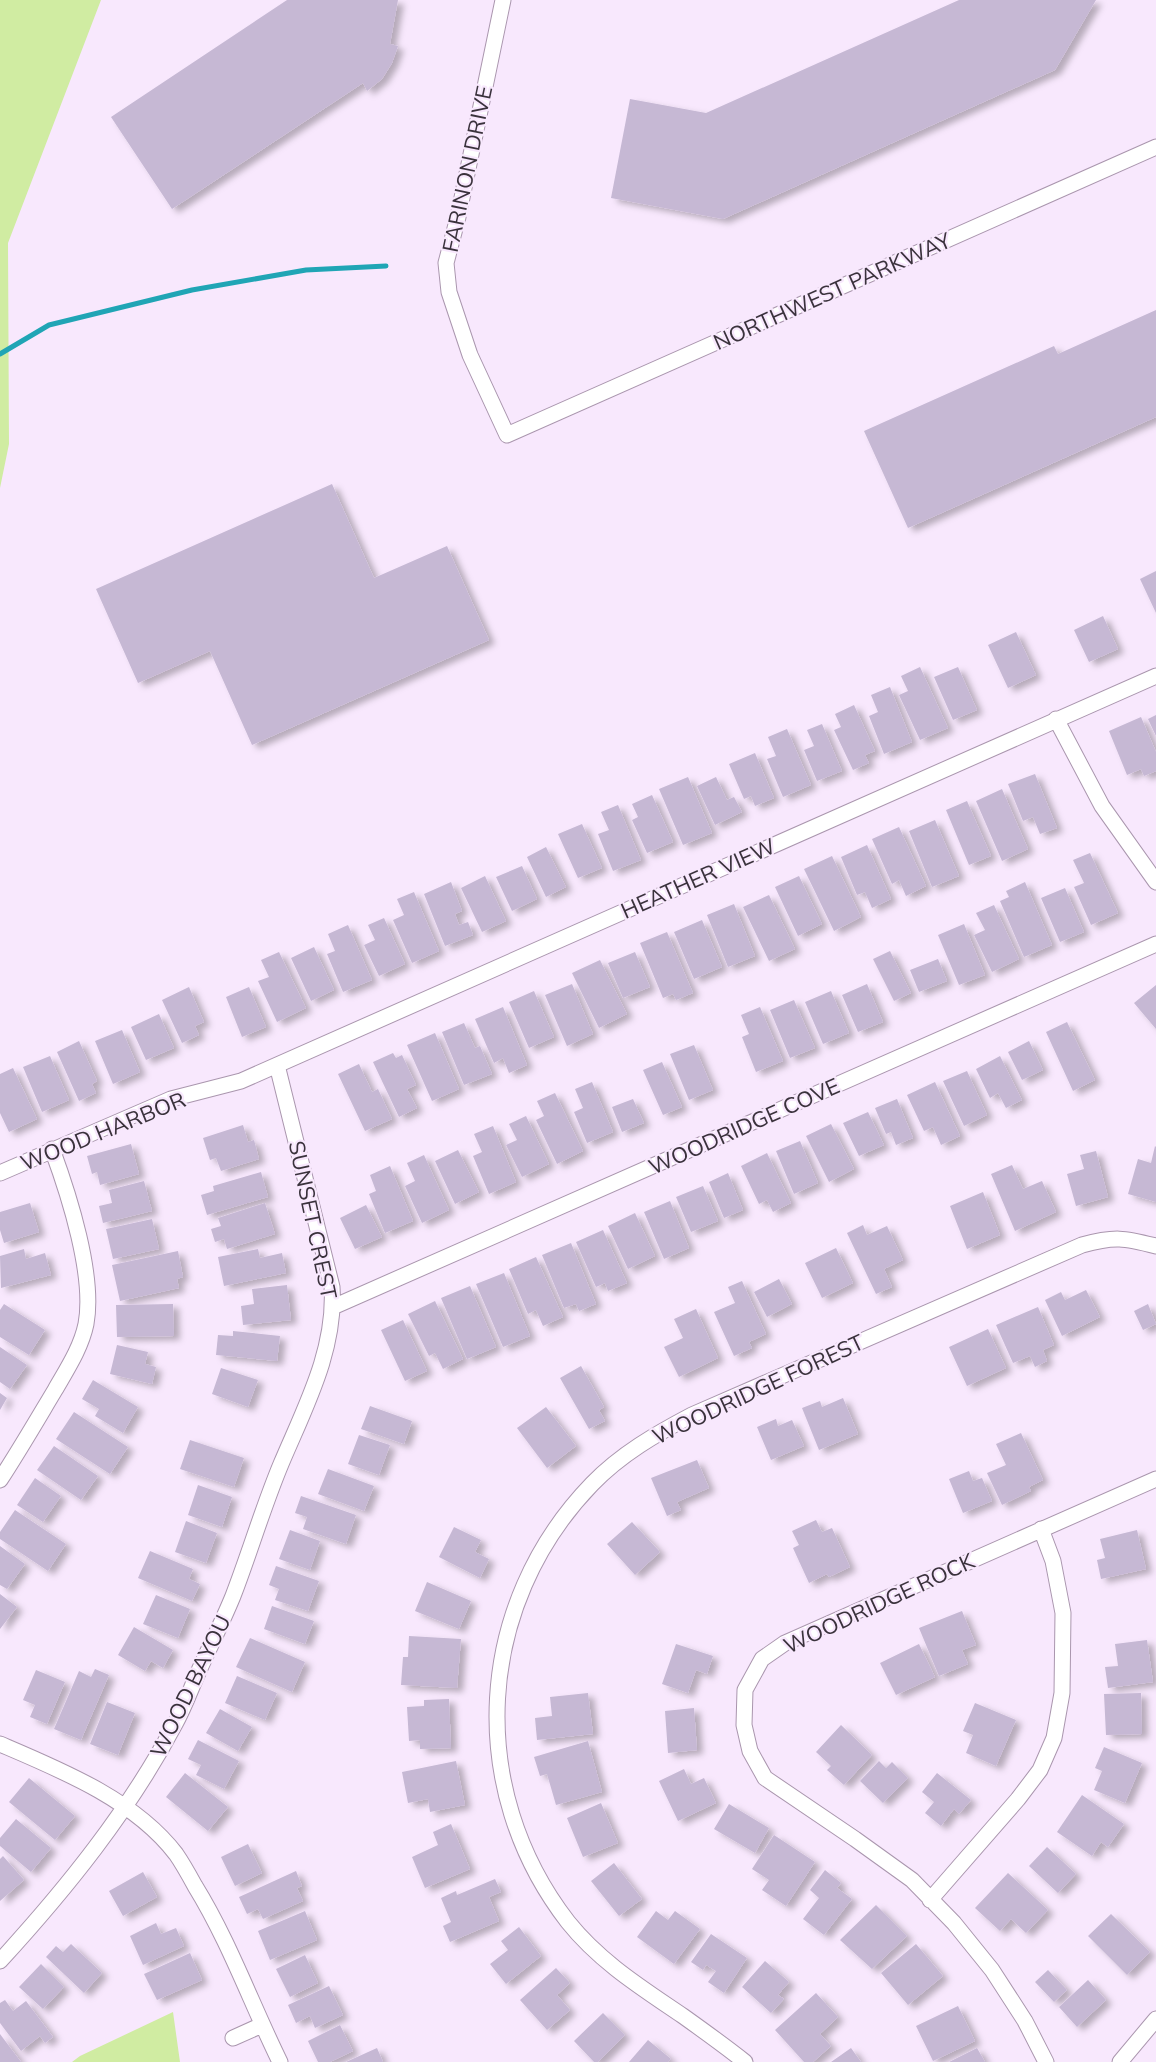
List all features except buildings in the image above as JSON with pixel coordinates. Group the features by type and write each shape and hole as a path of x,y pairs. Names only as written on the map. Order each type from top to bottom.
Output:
{"street":[{"name":"FARINON DRIVE","path":"503,0 458,217 446,263 449,292 470,355 507,435"},
{"name":"NORTHWEST PARKWAY","path":"507,435 1156,147"},
{"name":"HEATHER VIEW","path":"241,1081 1156,676"},
{"path":"1056,719 1102,806 1156,882"},
{"name":"WOODRIDGE COVE","path":"333,1307 1156,944"},
{"name":"SUNSET CREST","path":"277,1065 328,1269 333,1307 330,1333 318,1376"},
{"name":"WOOD HARBOR","path":"0,1173 171,1099 241,1081"},
{"path":"0,1480 73,1358 86,1325 87,1282 73,1215 52,1149"},
{"name":"WOODRIDGE FOREST","path":"745,2062 618,1972 592,1949 549,1895 532,1866 518,1834 507,1801 500,1767 496,1733 497,1698 500,1664 508,1630 518,1598 532,1566 563,1517 593,1483 647,1439 692,1415 1082,1245 1102,1239 1125,1238 1156,1246"},
{"name":"WOOD BAYOU","path":"0,1961 102,1840 176,1724 232,1598 281,1465 318,1376"},
{"name":"WOODRIDGE ROCK","path":"1046,2062 1025,2021 992,1970 954,1923 912,1880 765,1778 750,1751 744,1725 744,1690 762,1659 785,1643 1156,1479"},
{"path":"930,1900 1018,1799 1040,1770 1054,1738 1062,1693 1062,1613 1053,1561 1041,1529"},
{"path":"0,1744 36,1759 101,1792 152,1829 176,1854 216,1920 280,2062"},
{"path":"1120,2062 1156,2019"},
{"path":"233,2038 262,2025"}],"green space":[{"path":"0,0 101,0 8,243 9,444 0,488"},
{"path":"173,2012 180,2062 72,2062 80,2056"}],"waterway":[{"path":"0,354 49,325 192,290 306,270 386,266"}]}
